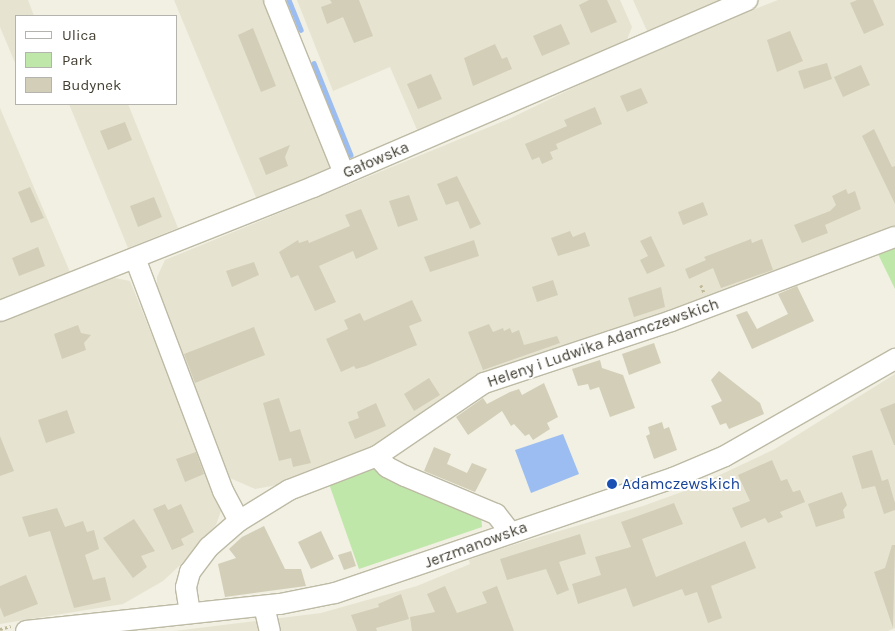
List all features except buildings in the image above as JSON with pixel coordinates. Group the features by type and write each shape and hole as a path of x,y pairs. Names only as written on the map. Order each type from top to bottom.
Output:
{"street":[{"path":"274,0 344,173"},
{"name":"Gałowska","path":"0,311 75,279 135,258 344,173 748,0"},
{"name":"Heleny i Ludwika Adamczewskich","path":"190,613 186,587 190,572 210,547 239,521 290,490 377,456 484,383 671,321 895,237"},
{"path":"135,258 219,482 239,521"},
{"name":"Jerzmanowska","path":"26,631 140,624 190,613 264,606 336,593 673,478 738,451 895,358"},
{"path":"377,456 387,467 405,476 496,514 511,534"},
{"path":"264,606 270,631"}],"shaded area":[{"path":"0,0 28,0 34,15 15,15 15,63 0,27"},
{"path":"174,0 267,0 331,167 257,200"},
{"path":"297,0 620,0 632,27 626,42 418,132 390,67 333,91"},
{"path":"633,0 721,0 648,33"},
{"path":"778,0 895,0 895,227 686,305 476,375 387,441 283,484 255,489 230,478 157,292 157,277 165,260 511,118 649,51"},
{"path":"69,105 128,105 178,228 128,248"},
{"path":"0,108 70,272 0,302"},
{"path":"110,277 130,281 222,508 216,525 191,555 163,581 123,604 0,624 0,317"},
{"path":"895,374 895,628 888,631 174,631 321,613 417,586 470,564 469,560 493,551 643,506 690,489 775,449"}],"green space":[{"path":"895,248 895,289 878,254"},
{"path":"364,467 376,468 481,515 482,527 359,569 328,481"}],"water":[{"path":"563,434 579,474 531,493 515,450"}],"waterway":[{"path":"289,0 301,30"},
{"path":"314,63 351,155"}],"place":[{"name":"Adamczewskich","path":"612,484"}]}
